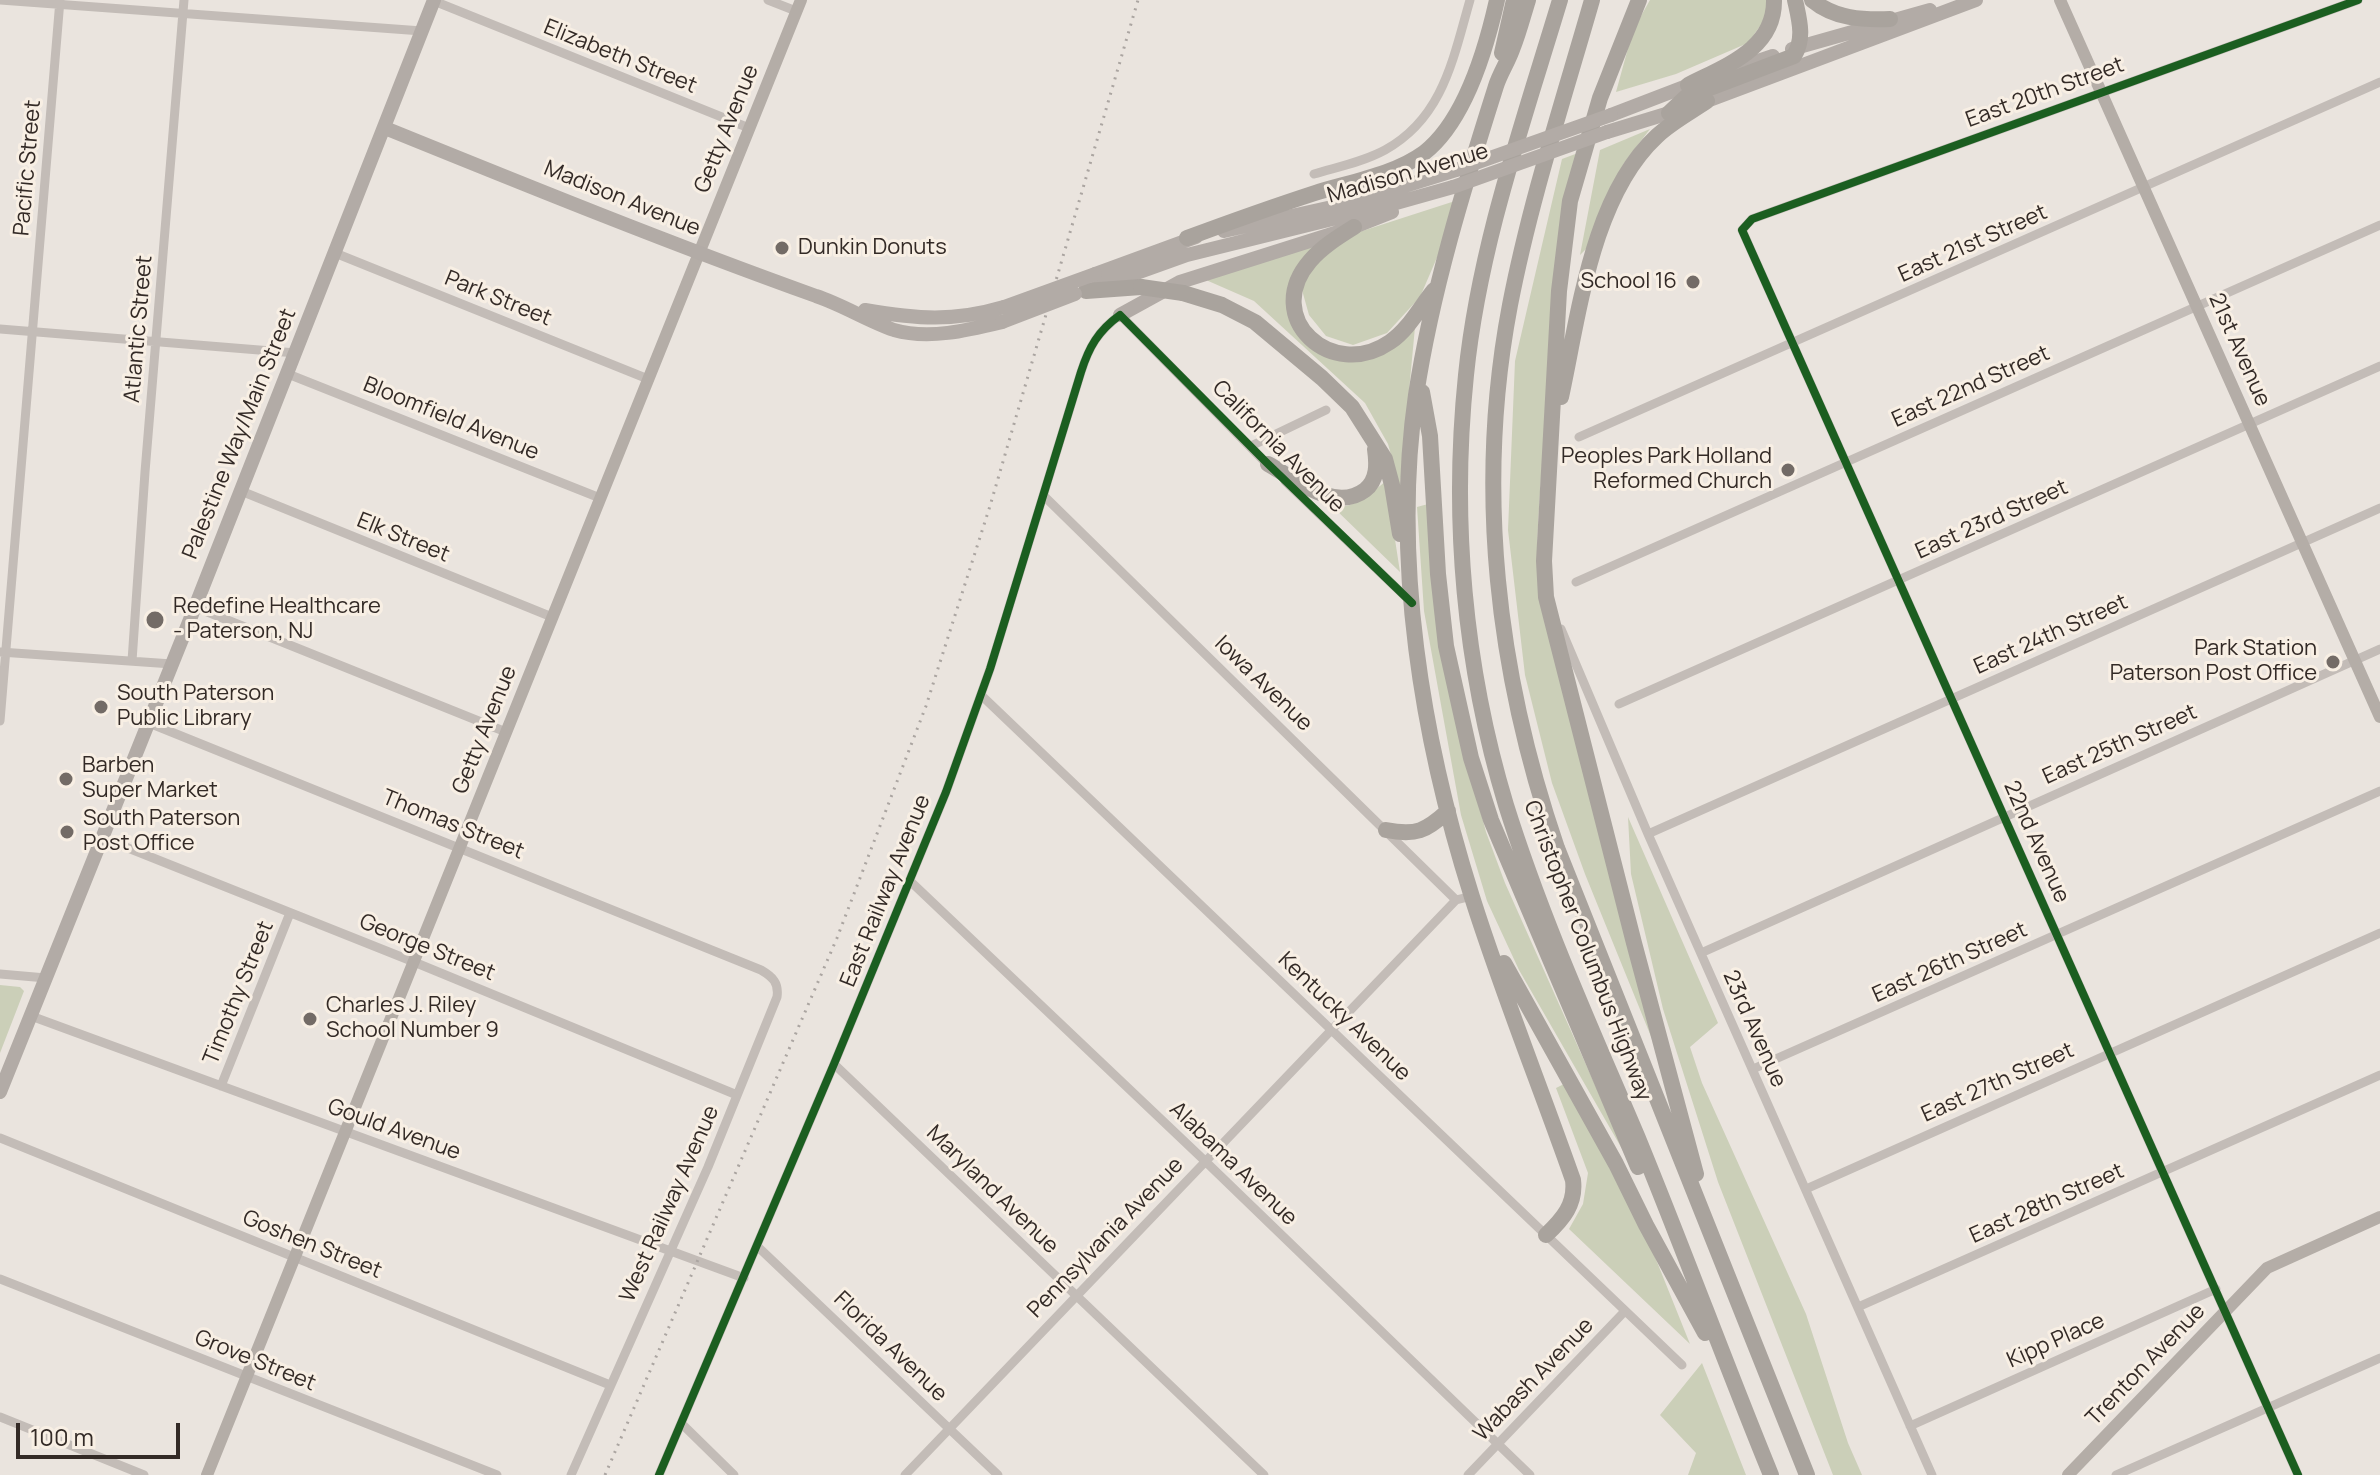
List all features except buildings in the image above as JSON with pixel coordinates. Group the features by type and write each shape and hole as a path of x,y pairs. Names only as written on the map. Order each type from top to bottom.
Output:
{"highway":[{"path":"1187,238 1395,168 1423,153 1449,123 1473,77 1483,55 1497,0"},
{"path":"1514,0 1497,82 1438,286 1419,378 1409,474 1410,575 1423,686 1464,898 1480,920 1616,1164 1736,1388"},
{"path":"1497,82 1513,49 1528,0"},
{"name":"Christopher Columbus Highway","path":"1560,0 1495,220 1471,335 1460,454 1460,532 1471,650 1486,728 1518,841 1560,953 1662,1197 1771,1475"},
{"name":"Christopher Columbus Highway","path":"1592,0 1528,225 1510,307 1493,465 1497,584 1515,702 1540,799 1587,927 1807,1475"},
{"path":"1617,50 1626,0"},
{"path":"1639,0 1600,98 1570,201 1559,291 1544,561 1546,597 1634,943 1718,1253"},
{"path":"1688,85 1758,45 1771,22 1774,0"},
{"path":"1669,113 1686,97 1794,56 1800,47 1795,0"},
{"path":"1812,0 1829,11 1848,17 1890,19"},
{"path":"1550,445 1591,264 1608,211 1639,155 1663,130 1707,101"},
{"path":"1354,227 1330,242 1310,261 1295,290 1296,316 1316,344 1342,355 1362,354 1379,348 1404,330 1438,286"},
{"path":"1080,293 1141,287 1183,293 1222,305 1263,328 1340,394 1370,432 1389,471 1398,529 1410,575"},
{"path":"1419,378 1430,436 1438,574 1446,646 1471,758 1496,832 1637,1165 1662,1197"},
{"path":"1268,464 1329,497 1349,498 1370,485 1376,471 1377,461 1370,432"},
{"path":"1386,830 1407,835 1424,829 1448,811"},
{"path":"1480,920 1573,1180 1573,1198 1566,1214 1546,1235"}],"main road":[{"name":"Palestine Way/Main Street","path":"0,1092 288,374 434,0"},
{"name":"Madison Avenue","path":"385,128 698,254 845,306 895,330 921,334 962,332 1187,238 1350,203 1456,170 1800,47 1890,19 1968,0"},
{"name":"Madison Avenue","path":"1003,314 1080,293 1187,255 1453,187 1607,132 1707,101 1976,0"},
{"path":"1120,315 1180,282 1354,227 1453,187"}],"street":[{"path":"0,0 422,31"},
{"name":"Atlantic Street","path":"132,661 184,0"},
{"name":"Elizabeth Street","path":"434,0 749,128"},
{"path":"768,0 798,6"},
{"path":"1314,174 1384,150 1418,126 1443,90 1470,0"},
{"name":"21st Avenue","path":"2060,0 2380,717"},
{"name":"East 20th Street","path":"1745,224 2358,0"},
{"name":"Pacific Street","path":"0,721 3,652 60,3"},
{"name":"Getty Avenue","path":"207,1475 798,6"},
{"name":"East 21st Street","path":"1579,437 2380,82"},
{"name":"22nd Avenue","path":"1745,224 1742,230 2298,1475"},
{"name":"East 22nd Street","path":"1576,582 2380,225"},
{"name":"Park Street","path":"335,253 648,379"},
{"name":"California Avenue","path":"1120,315 1412,603"},
{"name":"East Railway Avenue","path":"659,1475 946,792 981,695 1090,345 1120,315"},
{"path":"0,329 296,353"},
{"name":"East 23rd Street","path":"1619,704 2380,366"},
{"name":"Bloomfield Avenue","path":"288,374 600,498"},
{"path":"1251,446 1326,410"},
{"name":"Elk Street","path":"241,491 552,617"},
{"name":"Iowa Avenue","path":"1044,496 1386,830 1464,898"},
{"name":"East 24th Street","path":"1648,834 2380,508"},
{"name":"23rd Avenue","path":"1546,597 1932,1475"},
{"path":"195,607 506,732"},
{"name":"East 25th Street","path":"1701,953 2380,649"},
{"path":"3,652 172,664"},
{"name":"Kentucky Avenue","path":"981,695 1682,1365"},
{"name":"Thomas Street","path":"149,723 742,962"},
{"name":"East 26th Street","path":"1753,1069 2380,791"},
{"name":"George Street","path":"103,838 737,1095"},
{"name":"Alabama Avenue","path":"910,881 1530,1475"},
{"name":"Pennsylvania Avenue","path":"905,1475 1205,1161 1464,898"},
{"name":"Timothy Street","path":"221,1086 290,913"},
{"name":"East 27th Street","path":"1806,1189 2380,933"},
{"name":"West Railway Avenue","path":"571,1475 737,1095 778,989 769,975 742,962"},
{"path":"0,974 46,978"},
{"name":"Gould Avenue","path":"31,1016 744,1278"},
{"name":"Maryland Avenue","path":"834,1064 1264,1475"},
{"name":"East 28th Street","path":"1858,1307 2380,1075"},
{"name":"Goshen Street","path":"0,1138 610,1385"},
{"name":"Trenton Avenue","path":"2068,1475 2267,1268 2380,1217"},
{"name":"Florida Avenue","path":"757,1246 998,1475"},
{"name":"Grove Street","path":"0,1279 497,1475"},
{"name":"Kipp Place","path":"1910,1426 2216,1289"},
{"name":"Wabash Avenue","path":"1468,1475 1625,1311"},
{"path":"2116,1475 2380,1358"},
{"path":"0,1417 144,1475"},
{"path":"682,1424 734,1475"}],"green space":[{"path":"1650,0 1769,0 1772,9 1748,43 1676,74 1616,92 1633,30"},
{"path":"1650,129 1624,163 1586,249 1580,255 1600,150"},
{"path":"1578,153 1548,401 1537,550 1652,1039 1552,783 1525,675 1508,530 1515,361 1562,159"},
{"path":"1455,201 1445,239 1420,297 1387,333 1353,345 1326,336 1309,315 1302,290 1312,265 1356,233"},
{"path":"1315,246 1289,294 1300,332 1352,360 1384,354 1415,327 1400,487 1388,444 1365,403 1254,301 1206,280"},
{"path":"1386,481 1400,572 1332,506 1355,503"},
{"path":"1428,504 1463,743 1486,832 1505,883 1629,1161 1519,970 1487,901 1461,815 1424,611 1417,507"},
{"path":"1628,817 1718,1023 1690,1047 1702,1083 1806,1314 1848,1443 1862,1475 1833,1475 1718,1182 1663,1009 1631,874"},
{"path":"0,985 20,987 24,991 0,1053"},
{"path":"1566,1083 1645,1232 1690,1344 1569,1229 1583,1204 1588,1173 1556,1088"},
{"path":"1702,1363 1746,1475 1688,1475 1696,1453 1660,1415"}],"railway":[{"path":"605,1475 837,938 926,706 990,506 1138,0"}],"cycle path":[{"path":"2298,1475 1742,230 1752,219 2358,0"},
{"path":"659,1475 946,792 990,669 1081,372 1100,333 1120,315 1412,603"}],"place":[{"name":"Dunkin Donuts","path":"782,248"},
{"name":"School 16","path":"1693,282"},
{"name":"Peoples Park Holland Reformed Church","path":"1788,470"},
{"name":"Redefine Healthcare - Paterson, NJ","path":"155,620"},
{"name":"Park Station Paterson Post Office","path":"2333,662"},
{"name":"South Paterson Public Library","path":"101,707"},
{"name":"Barben Super Market","path":"66,779"},
{"name":"South Paterson Post Office","path":"67,832"},
{"name":"Charles J. Riley School Number 9","path":"310,1019"}]}
